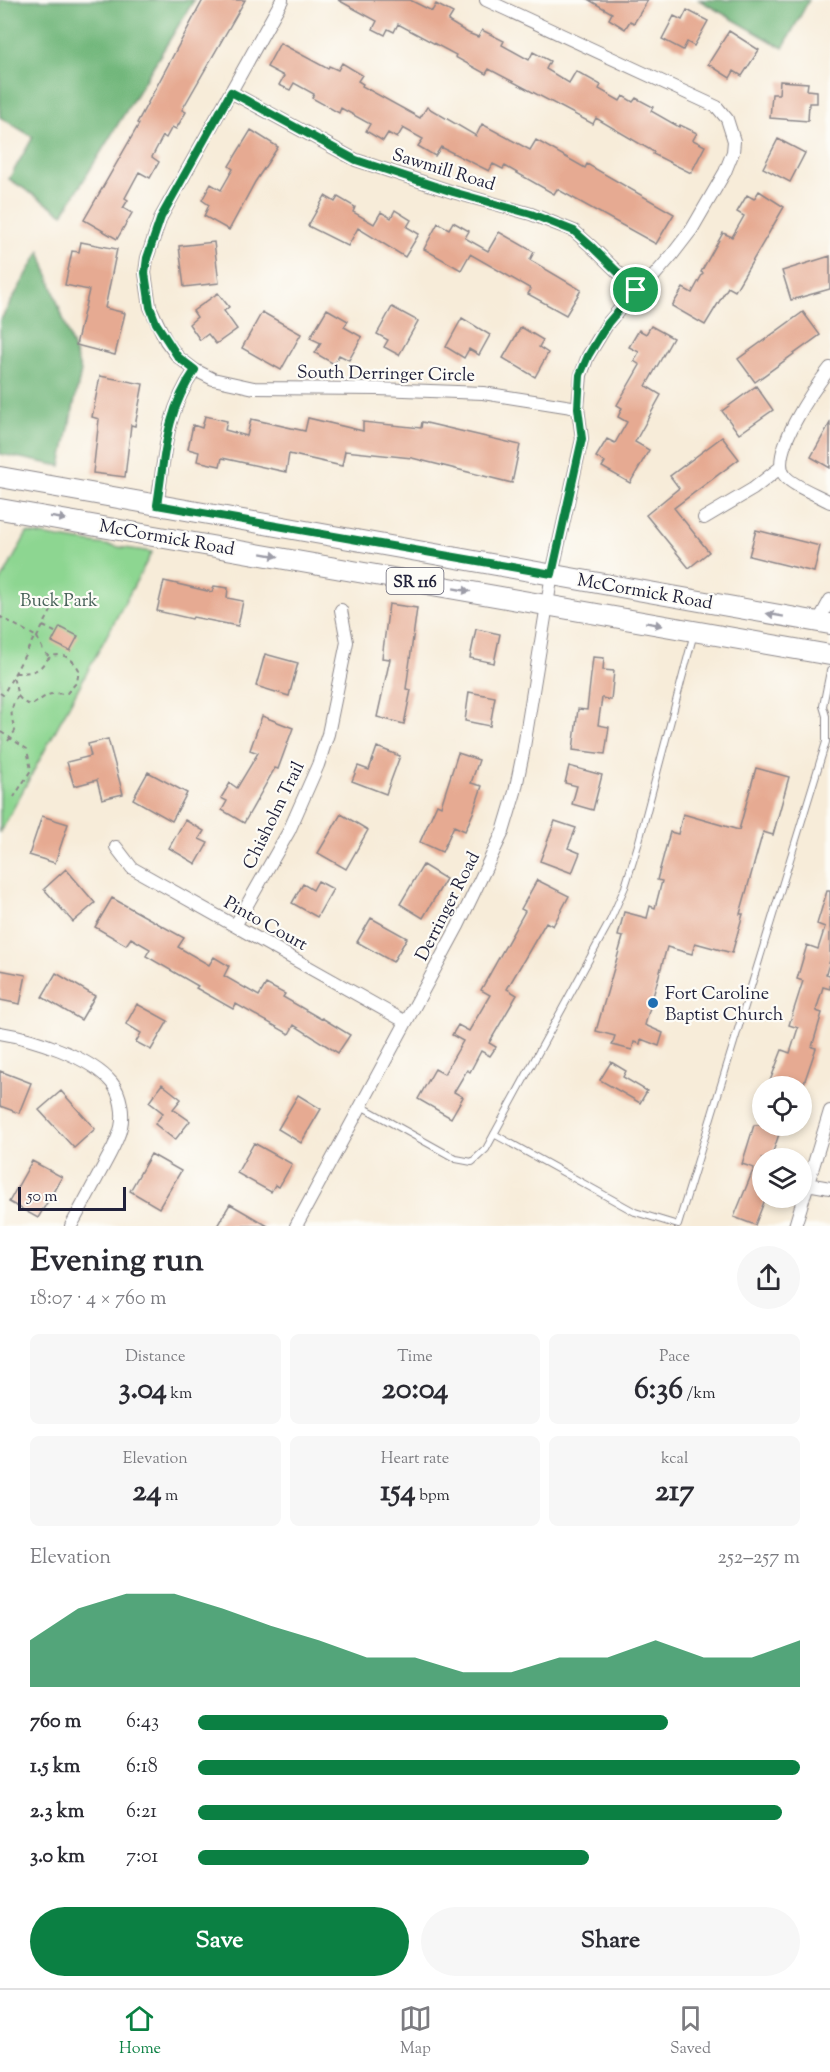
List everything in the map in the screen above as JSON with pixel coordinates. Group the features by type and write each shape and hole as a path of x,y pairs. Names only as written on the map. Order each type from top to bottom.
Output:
{"main road":[{"name":"McCormick Road","path":"0,477 824,623"},
{"name":"McCormick Road","path":"0,508 830,655"}],"street":[{"path":"157,505 169,425 175,403 195,370 178,357 156,323 146,286 146,266 161,217 282,0"},
{"name":"Derringer Road","path":"296,1226 458,926 503,832 515,792 523,753 552,574 582,439 578,408 580,375 588,356 608,323 636,290 653,277 692,229 725,172 733,152 734,141 728,119 717,107 486,0"},
{"name":"Sawmill Road","path":"231,92 356,160 453,192 531,214 574,231 636,290"},
{"path":"830,368 798,417 785,443 782,467 784,476 830,502"},
{"name":"South Derringer Circle","path":"195,370 213,379 254,388 483,393 578,408"},
{"path":"704,518 753,489 782,467"},
{"path":"824,623 830,600"},
{"name":"Chisholm Trail","path":"235,926 289,831 318,765 328,734 347,642 341,610"},
{"name":"Pinto Court","path":"116,847 132,868 406,1022"},
{"path":"0,1033 36,1040 53,1047 88,1064 111,1081 116,1089 123,1114 121,1129 71,1226"},
{"path":"812,1168 830,1111"},
{"path":"812,1185 830,1188"},
{"path":"795,1226 800,1208"}],"lane":[{"path":"361,1105 456,1159 472,1162 486,1149 609,921 625,887 694,631"},
{"path":"494,1134 634,1212 678,1225 826,742 826,716 823,706 830,671"}],"path":[{"path":"0,693 3,694 51,611"},
{"path":"0,619 2,617 36,636 49,657"},
{"path":"43,626 57,633"},
{"path":"61,655 65,648"},
{"path":"13,677 18,696 29,704 35,704 46,696 67,693 71,690 77,682 79,670 71,659 61,655 49,657 36,670 15,673"},
{"path":"9,739 15,731 10,714 12,705 18,696"},
{"path":"1,732 27,749 31,770 14,797"}],"green space":[{"path":"0,0 194,0 63,214 9,179 33,137 0,117"},
{"path":"699,0 809,0 783,48"},
{"path":"40,251 81,371 61,466 0,454 0,321"},
{"name":"Buck Park","path":"27,533 152,552 0,833 0,583"}],"building":[{"path":"203,0 245,0 182,110 186,112 176,129 172,127 166,138 163,136 152,157 159,162 150,178 139,172 125,198 128,200 123,208 132,213 117,239 84,220 139,124 137,123"},
{"path":"338,0 410,0 432,11 436,4 453,13 448,21 468,33 478,37 482,30 504,41 502,45 529,60 533,52 550,61 546,69 569,83 576,71 601,85 599,89 620,101 623,96 633,102 636,98 653,107 651,111 679,127 680,125 697,133 693,140 705,146 691,173 653,154 654,152 596,118 593,124 489,69 486,74 398,24 394,32 388,29 385,35 373,29 377,21"},
{"path":"589,0 648,0 634,23 630,21 625,29 609,19 612,13"},
{"path":"687,10 708,21 694,46 687,42 683,50 662,39 674,16 682,20"},
{"path":"729,31 759,50 742,76 734,71 730,78 708,64"},
{"path":"280,43 328,69 329,66 338,70 342,63 362,75 358,81 363,84 362,86 420,118 427,107 476,136 482,124 530,150 536,140 585,168 587,164 674,214 656,244 557,189 554,194 505,166 503,169 493,164 489,171 441,147 435,156 418,146 423,139 403,128 397,138 388,133 383,141 366,131 370,124 341,108 339,113 312,98 314,94 294,83 290,90 279,85 284,76 267,67"},
{"path":"780,81 808,83 807,90 817,91 817,103 809,103 808,121 770,118 772,94 779,94"},
{"path":"251,130 278,147 255,182 229,230 204,216 209,205 202,200 211,184 221,190 233,169 229,166"},
{"path":"778,139 805,153 790,182 763,168"},
{"path":"759,191 784,207 735,291 728,287 705,325 672,306 683,288 692,293 723,233 732,237 744,216 737,212 747,195 754,199"},
{"path":"325,196 335,202 338,197 355,207 353,212 374,224 381,212 391,218 395,210 411,220 407,227 419,234 405,257 358,228 348,246 308,226"},
{"path":"453,222 469,231 465,238 488,251 499,232 534,252 530,260 581,290 566,315 528,294 531,289 470,254 461,270 424,249 438,223 449,229"},
{"path":"81,242 117,249 105,308 125,313 115,355 76,345 89,290 65,285 72,251 79,252"},
{"path":"214,242 219,283 184,287 179,246"},
{"path":"830,256 830,289 791,300 782,271"},
{"path":"218,293 229,307 224,311 237,329 216,344 208,334 200,340 189,324 197,317 193,311"},
{"path":"392,307 418,321 399,355 384,347 388,340 377,334"},
{"path":"327,309 348,321 344,327 362,337 349,360 339,355 334,364 315,353 321,343 310,338"},
{"path":"262,312 301,334 281,370 242,348"},
{"path":"803,312 820,335 755,382 738,359"},
{"path":"462,318 490,335 479,355 469,349 464,358 446,347"},
{"path":"651,326 673,338 646,386 661,395 635,442 649,450 630,483 602,467 605,462 596,457 607,439 615,443 627,422 618,417 622,408 617,405 640,365 634,361 639,352 629,347 639,330 646,334"},
{"path":"521,327 543,340 539,347 548,353 535,377 503,358"},
{"path":"100,376 143,384 135,426 131,425 125,477 93,473 99,419 92,417"},
{"path":"756,386 773,410 739,434 722,411"},
{"path":"205,416 227,421 225,430 247,436 251,419 305,431 308,418 363,431 363,422 421,428 422,422 520,445 512,483 412,458 345,451 342,466 289,454 286,472 222,458 220,466 197,461 199,452 188,449 193,425 202,428"},
{"path":"830,423 830,468 811,457"},
{"path":"722,437 739,459 674,508 709,552 689,568 646,515 679,488 670,476"},
{"path":"756,530 820,546 814,572 749,556"},
{"path":"164,581 212,592 214,586 228,588 227,598 243,601 238,626 157,611"},
{"path":"389,604 417,608 406,689 411,690 404,724 377,717 390,659 382,658"},
{"path":"60,627 78,636 70,651 52,642"},
{"path":"476,629 500,634 494,663 470,658"},
{"path":"265,654 298,663 289,696 256,686"},
{"path":"593,657 604,658 603,670 614,671 611,700 602,698 598,725 609,727 605,754 573,750 578,709 587,710"},
{"path":"469,692 495,697 490,726 465,721"},
{"path":"262,716 293,728 278,769 275,768 244,823 222,810 227,801 221,798 230,783 237,788 258,753 250,750"},
{"path":"108,739 123,794 102,799 97,780 74,786 67,762 91,756 88,744"},
{"path":"377,747 400,756 386,794 352,781 358,766 369,770"},
{"path":"458,753 479,760 471,783 482,786 465,831 454,826 442,852 420,842 437,804 441,806"},
{"path":"569,766 602,775 593,810 572,804 577,786 565,783"},
{"path":"756,768 789,777 773,835 763,832 740,914 743,914 732,953 695,943 692,954 667,947 645,1025 663,1033 659,1046 641,1039 640,1044 634,1042 632,1050 612,1045 615,1036 596,1031 623,937 618,936 624,912 647,918 650,906 655,908 662,881 657,880 670,832 678,834 683,814 739,830"},
{"path":"148,772 187,793 172,821 133,799"},
{"path":"341,814 368,830 346,869 318,853"},
{"path":"42,816 68,824 55,863 29,855"},
{"path":"185,820 204,831 199,839 208,843 196,864 169,848"},
{"path":"555,821 576,828 568,848 580,853 572,873 540,861"},
{"path":"423,865 446,879 423,918 400,904"},
{"path":"66,869 95,903 73,922 44,889"},
{"path":"537,880 569,896 553,926 546,922 507,989 517,995 489,1043 496,1047 490,1056 481,1051 470,1072 467,1070 454,1092 463,1097 451,1118 418,1099 435,1069 444,1074 463,1041 452,1035 458,1025 469,1031 490,995 481,990 525,911 521,909"},
{"path":"318,881 333,889 317,917 292,903 303,884 313,890"},
{"path":"827,891 830,891 830,960 826,974 830,975 830,989 823,987 816,1011 822,1013 812,1047 816,1048 806,1076 772,1076 782,1050 790,1053 798,1028 789,1025 803,981 797,979 807,945 818,949 825,927 817,924"},
{"path":"112,898 184,938 178,947 209,965 214,957 229,966 224,976 259,996 266,984 285,994 283,997 350,1035 338,1053 294,1025 289,1034 236,1004 233,1009 196,988 198,986 146,956 150,949 131,938 126,945 95,927"},
{"path":"371,918 407,938 393,962 357,942"},
{"path":"0,970 26,975 20,1004 0,1000"},
{"path":"56,973 95,996 81,1020 42,997"},
{"path":"137,1004 168,1021 151,1050 136,1042 141,1033 126,1024"},
{"path":"611,1062 626,1071 623,1077 647,1091 640,1103 600,1080"},
{"path":"0,1071 31,1083 19,1113 0,1106"},
{"path":"162,1084 181,1099 173,1109 190,1121 175,1140 155,1124 163,1113 149,1102"},
{"path":"61,1091 95,1129 74,1148 39,1110"},
{"path":"298,1095 321,1109 301,1143 278,1129"},
{"path":"752,1132 752,1136 778,1136 774,1148 752,1148 752,1167 742,1164"},
{"path":"254,1143 292,1164 279,1187 275,1185 271,1192 237,1173"},
{"path":"151,1154 181,1171 159,1208 130,1191"},
{"path":"32,1161 62,1177 38,1218 9,1202"},
{"path":"752,1173 752,1208 762,1208 755,1225 734,1217"},
{"path":"230,1204 268,1226 217,1226"}],"place":[{"name":"Fort Caroline Baptist Church","path":"653,1003"}],"route":[{"path":"231,92 356,160 453,192 531,214 574,231 636,290 608,323 588,356 580,375 578,408 582,439 552,574 157,505 169,425 175,403 195,370 178,357 156,323 146,286 147,258 161,217 231,92"}]}
